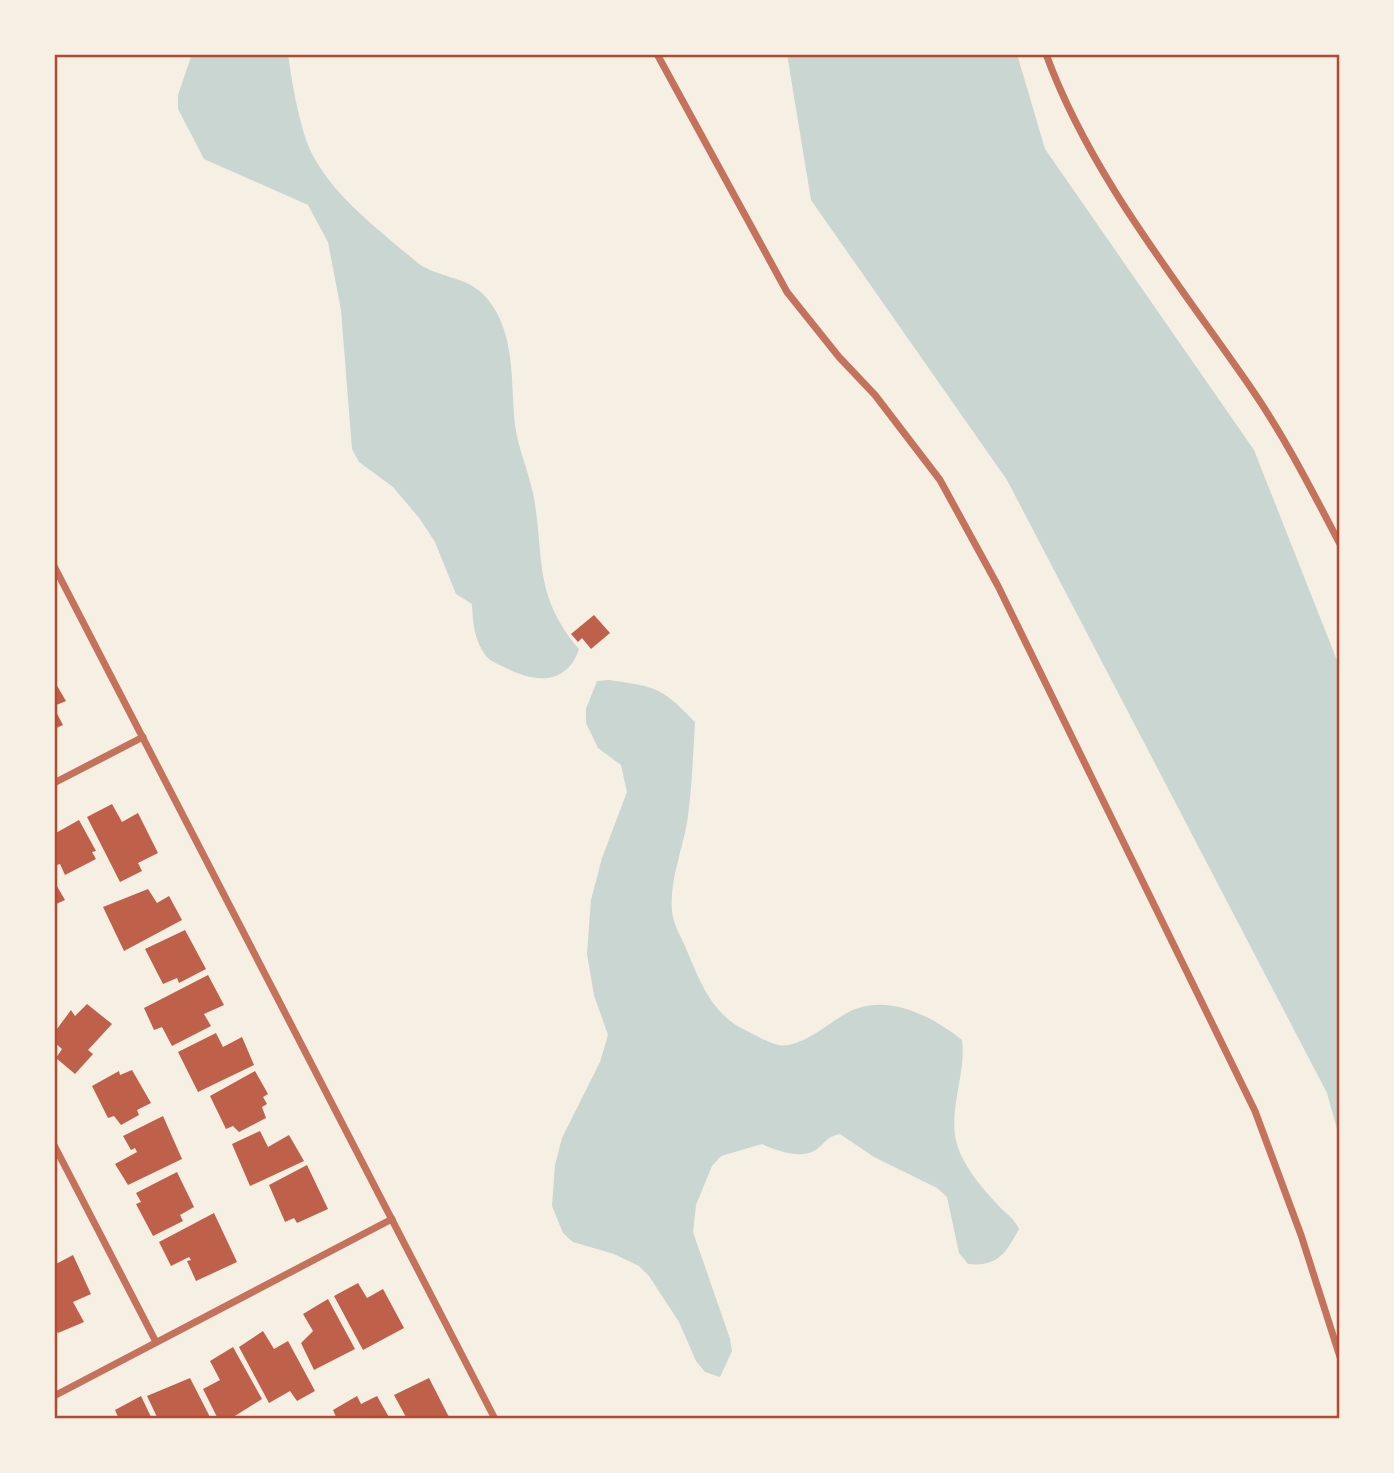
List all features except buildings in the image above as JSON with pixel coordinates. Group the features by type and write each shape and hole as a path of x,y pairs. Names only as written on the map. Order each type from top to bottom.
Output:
{"street":[{"path":"657,54 787,292 839,357 875,395 933,469 998,586 1255,1111 1301,1235 1340,1357"},
{"path":"1046,54 1070,114 1153,251 1252,390 1304,470 1340,544"},
{"path":"54,566 495,1419"},
{"path":"54,783 144,737"},
{"path":"54,1145 156,1342"},
{"path":"54,1396 393,1219"}],"shaded area":[{"path":"192,54 288,54 306,140 326,176 354,208 419,264 475,288 493,307 507,338 515,425 533,493 547,592 564,629 579,649 574,661 558,675 548,678 526,676 497,664 486,656 475,631 472,604 456,594 435,542 420,519 393,487 359,462 352,449 341,310 328,242 308,205 204,159 178,109 178,95"},
{"path":"787,54 1017,54 1045,149 1254,450 1340,668 1340,1140 1327,1093 1007,480 811,200"},
{"path":"609,680 657,690 695,722 689,811 673,882 672,906 677,928 701,983 715,1005 733,1023 778,1045 804,1040 845,1014 860,1007 875,1005 906,1009 950,1031 962,1040 962,1068 954,1125 960,1153 977,1180 1019,1229 1000,1257 987,1263 968,1264 959,1253 947,1197 937,1188 874,1157 840,1134 805,1154 782,1152 762,1144 721,1156 712,1166 696,1205 693,1232 730,1339 732,1351 720,1377 705,1372 696,1361 679,1322 649,1276 639,1266 614,1254 573,1242 563,1233 552,1206 555,1165 562,1138 600,1062 608,1035 594,995 587,954 591,900 602,858 627,792 621,765 598,748 586,723 586,709 597,681"}]}
